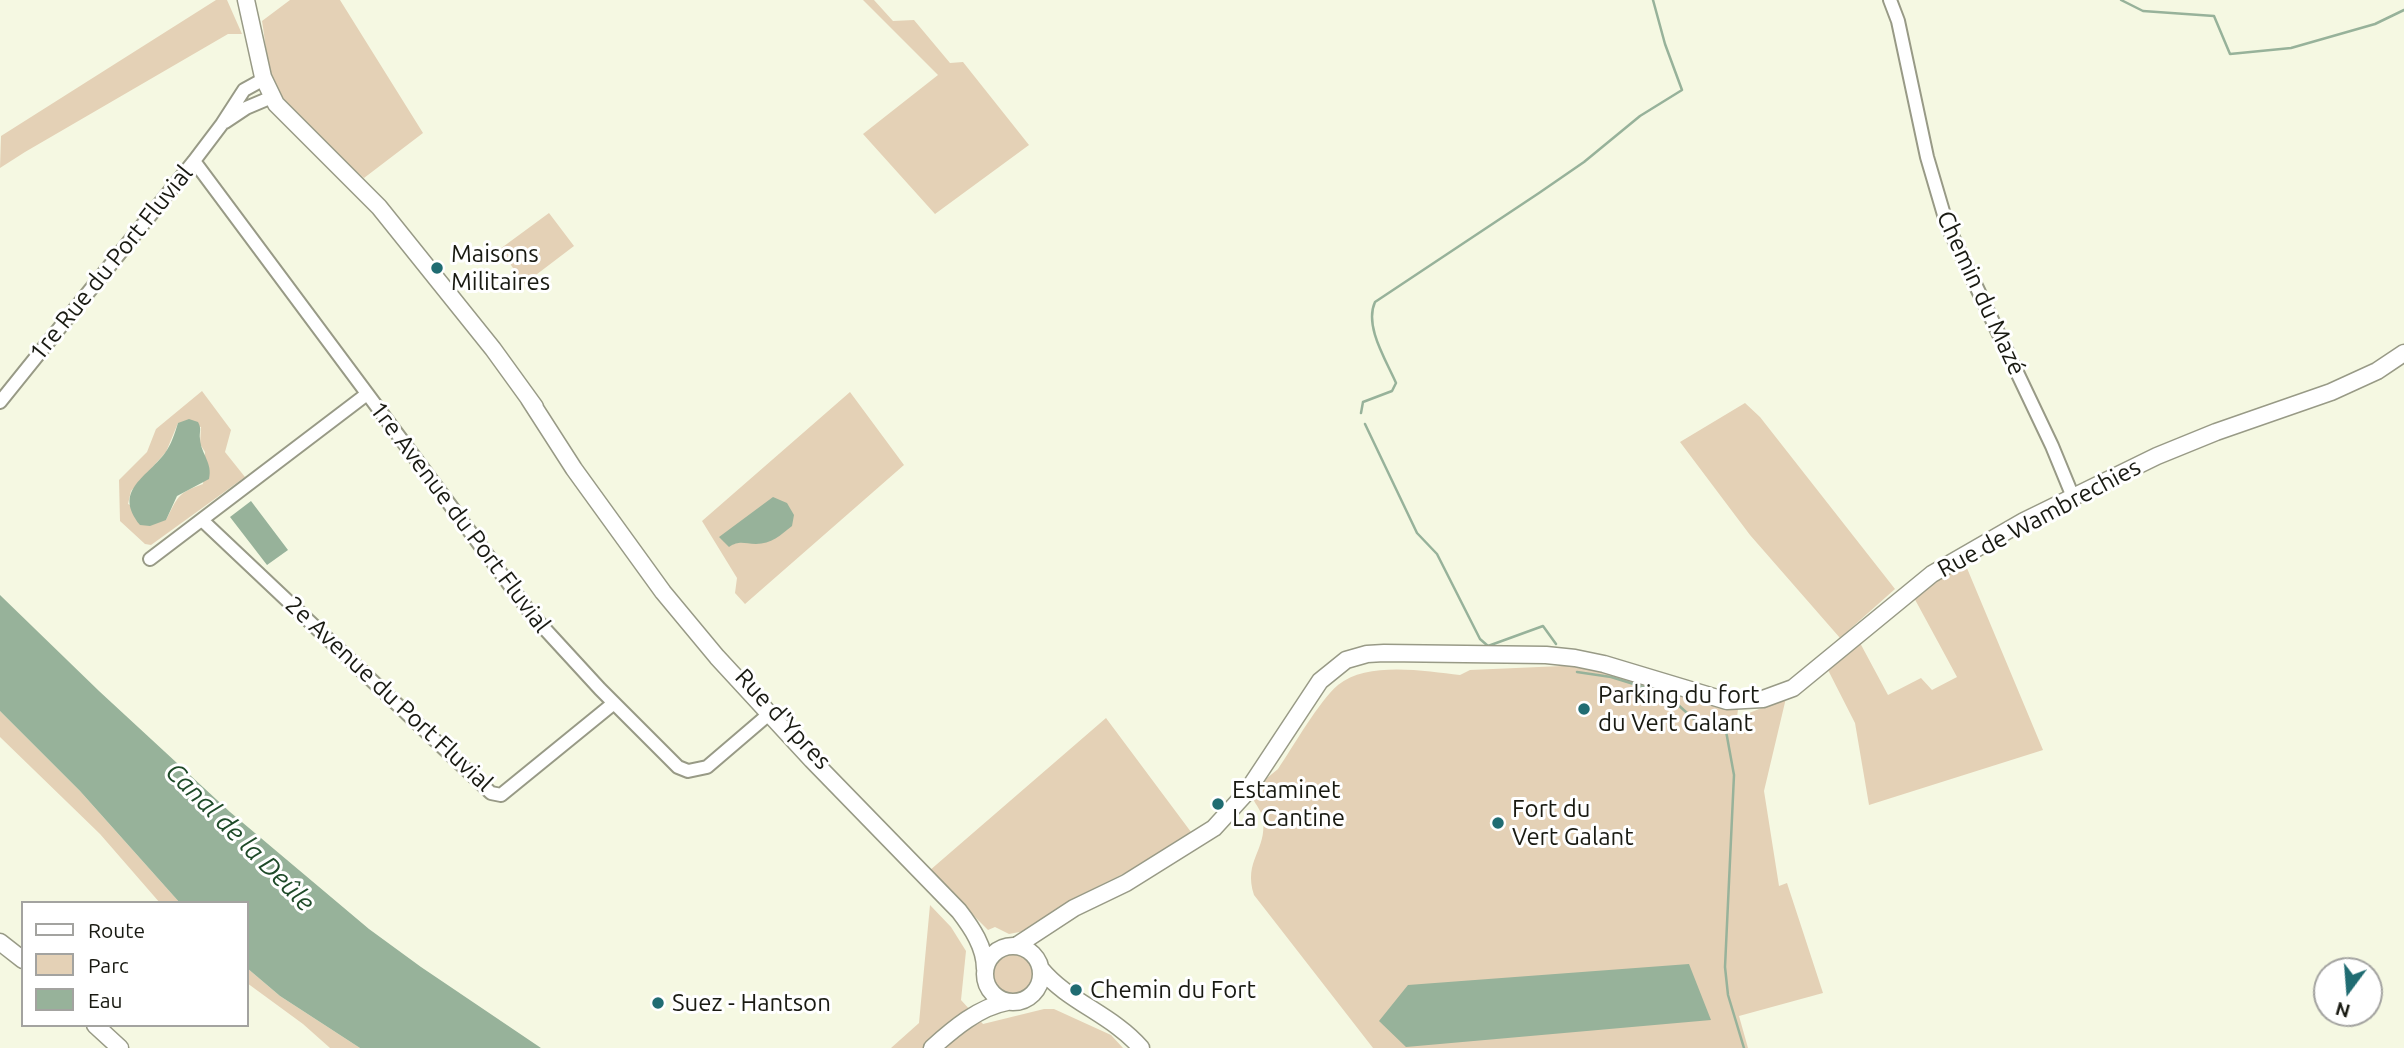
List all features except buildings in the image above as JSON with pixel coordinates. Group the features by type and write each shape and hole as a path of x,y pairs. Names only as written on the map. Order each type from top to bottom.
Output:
{"main road":[{"name":"Rue d'Ypres","path":"248,3 264,79 272,97 290,121 362,189 395,226 489,344 529,399 567,443 599,501 668,598 769,714 941,891 992,940 1012,946"},
{"name":"Rue de Wambrechies","path":"1012,946 1067,913 1126,883 1220,823 1246,793 1311,693 1326,675 1342,662 1359,656 1384,653 1574,658 1604,664 1727,701 1755,701 1776,696 1807,678 1932,574 1985,542 2187,443 2343,387 2377,371 2404,353"},
{"name":"Rue d'Ypres","path":"705,642 748,680 822,758 854,802"},
{"name":"Rue d'Ypres","path":"941,891 971,928 982,950 985,975"},
{"path":"1028,998 1038,987 1039,965 1045,940 1067,913"},
{"path":"0,942 21,958"},
{"path":"932,1048 949,1033 977,1000 992,956 1012,946 1027,950 1052,981 1116,1024 1141,1048"},
{"path":"985,975 993,994 1007,1002"},
{"path":"949,1033 990,1007 1028,998 1052,995 1090,1008"},
{"path":"97,1027 120,1048"}],"street":[{"name":"Chemin du Mazé","path":"1891,0 1898,21 1927,157 1947,226 2052,446 2073,497"},
{"name":"1re Rue du Port Fluvial","path":"0,402 194,161 244,90 264,79"},
{"name":"1re Rue du Port Fluvial","path":"222,124 246,108 272,97"},
{"name":"1re Avenue du Port Fluvial","path":"194,161 529,612 678,767 688,771 706,767 769,714"},
{"path":"150,559 366,394"},
{"name":"2e Avenue du Port Fluvial","path":"203,521 491,793 501,795 614,702"}],"green space":[{"path":"216,0 227,0 242,34 228,34 0,168 1,136"},
{"path":"290,0 340,0 423,133 364,178 297,118 277,89 269,68 262,21"},
{"path":"863,0 874,0 893,21 914,20 950,63 963,62 1029,145 935,214 863,134 938,75"},
{"path":"549,213 574,246 524,284 500,249"},
{"path":"202,391 231,430 225,452 245,477 151,545 145,544 120,521 119,480 147,452 156,429","holes":["178,423 201,427 200,444 205,452 203,484 179,497 166,520 128,504 131,491 166,452"]},
{"path":"850,392 904,465 745,604 735,593 737,578 702,521"},
{"path":"1745,403 1760,417 1895,589 1840,638 1750,535 1680,442"},
{"path":"1964,561 2043,750 1869,805 1855,723 1828,670 1859,641 1888,695 1921,678 1932,690 1957,677 1912,594"},
{"path":"1585,665 1738,709 1737,718 1786,698 1764,791 1779,886 1787,883 1823,993 1739,1016 1748,1048 1373,1048 1254,895 1251,873 1263,830 1262,816 1253,799 1267,778 1278,769 1331,692 1350,678 1380,670 1414,670 1460,675 1470,670"},
{"path":"0,711 80,791 178,901 158,901 100,834 0,737"},
{"path":"1106,718 1191,832 1127,872 1076,897 1035,929 1009,934 995,927 988,930 929,871"},
{"path":"930,905 951,927 966,951 961,1000 983,1024 1054,1009 1111,1035 1123,1048 891,1048 919,1023"},
{"path":"1013,952 1029,959 1036,975 1029,991 1013,998 997,991 990,975 997,959"},
{"path":"248,969 280,996 360,1048 330,1048 303,1024 248,984"}],"water":[{"path":"189,419 199,424 209,479 177,496 166,520 150,526 140,525 130,503 131,494 141,478 167,450 178,423"},
{"path":"773,497 787,503 794,515 792,526 784,533 766,542 739,543 729,547 719,537"},
{"path":"251,501 288,550 267,565 230,517"},
{"name":"Canal de la Deûle","path":"0,595 230,812 369,929 541,1048 360,1048 280,996 248,969 248,901 178,901 80,791 0,711"},
{"path":"1689,964 1711,1020 1406,1047 1379,1021 1408,985"}],"waterway":[{"path":"1361,413 1363,402 1392,391 1396,383 1374,332 1372,311 1375,302 1584,162 1640,116 1682,90 1653,0"},
{"path":"2121,0 2143,11 2214,16 2230,54 2291,48 2375,24 2404,10"},
{"path":"1365,424 1417,533 1437,554 1480,639 1488,646 1543,626 1556,644"},
{"path":"1577,672 1611,677 1666,694 1696,721 1719,718 1724,720 1734,775 1725,967 1728,995 1744,1048"}],"place":[{"name":"Maisons Militaires","path":"437,268"},
{"name":"Parking du fort du Vert Galant","path":"1584,709"},
{"name":"Estaminet La Cantine","path":"1218,804"},
{"name":"Fort du Vert Galant","path":"1498,823"},
{"name":"Chemin du Fort","path":"1076,990"},
{"name":"Suez - Hantson","path":"658,1003"}]}
